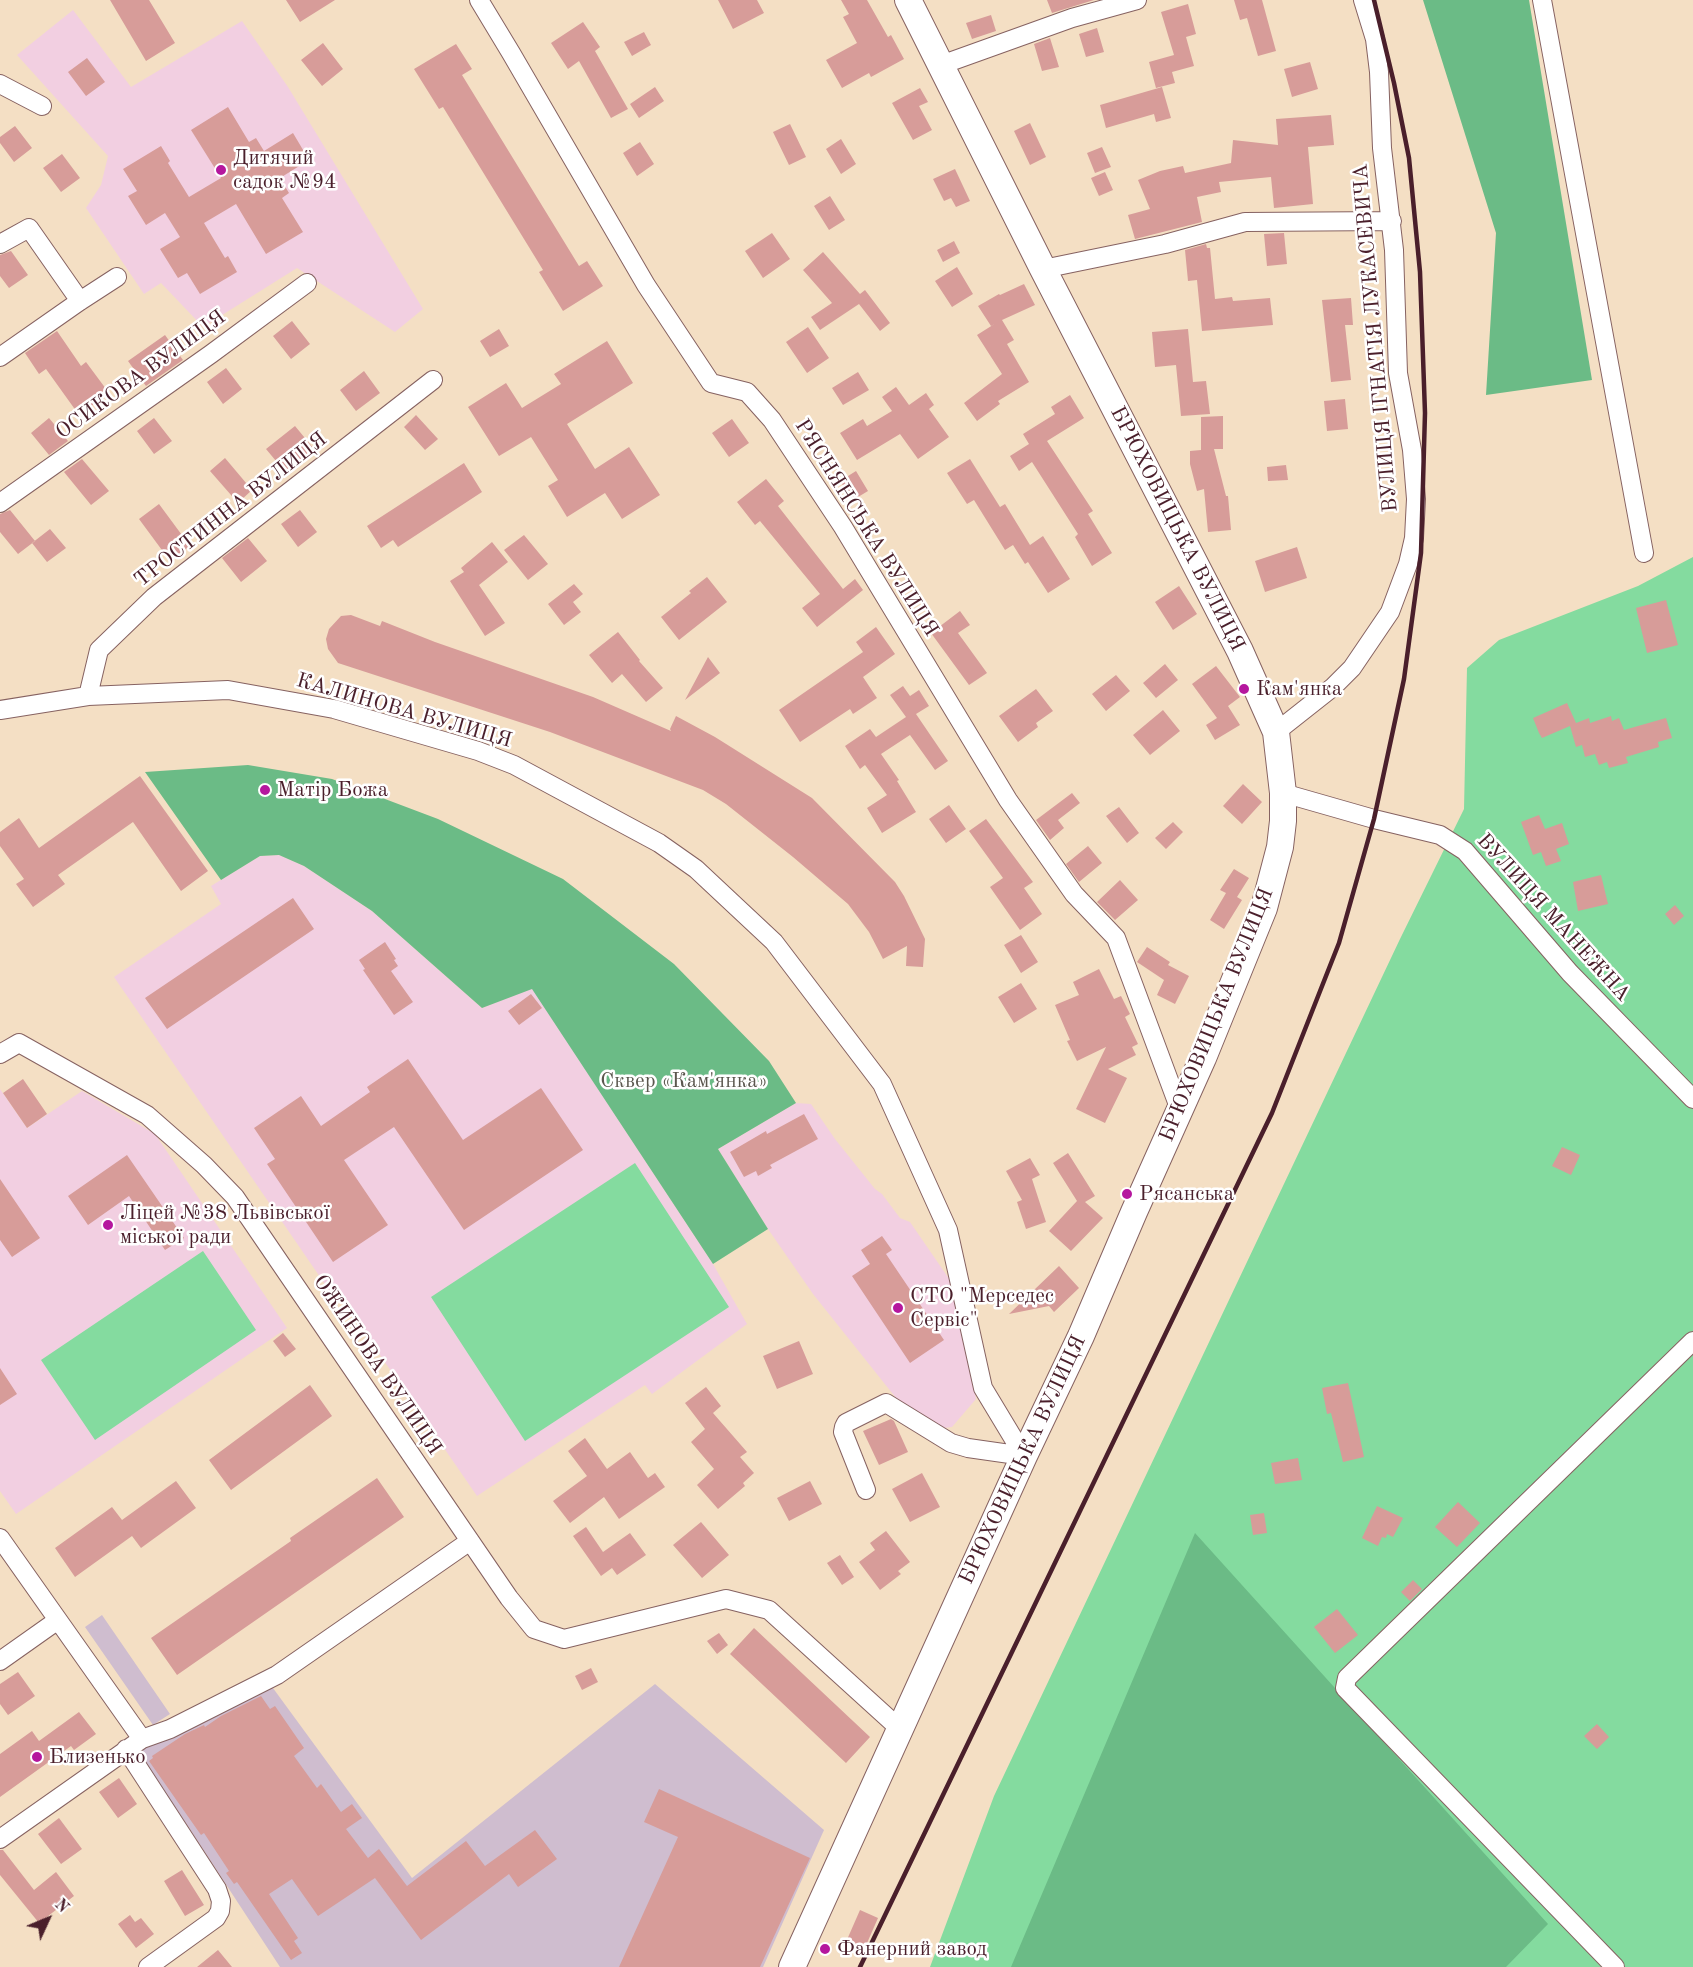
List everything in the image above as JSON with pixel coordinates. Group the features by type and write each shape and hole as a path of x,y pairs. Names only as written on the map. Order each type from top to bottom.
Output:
{"main road":[{"name":"БРЮХОВИЦЬКА ВУЛИЦЯ","path":"792,1967 1024,1456 1081,1336 1207,1048 1264,908 1280,847 1283,820 1283,793 1276,732 1240,651 1043,269 908,0"}],"street":[{"name":"РЯСНЯНСЬКА ВУЛИЦЯ","path":"479,0 646,285 711,383 747,392 772,420 843,527 1008,800 1074,894 1116,939 1180,1110"},
{"path":"941,65 1072,18 1137,0"},
{"name":"ВУЛИЦЯ ІГНАТІЯ ЛУКАСЕВИЧА","path":"1276,732 1333,687 1352,668 1390,612 1408,564 1414,538 1416,499 1412,450 1398,373 1392,221 1382,148 1379,72 1375,39 1363,0"},
{"path":"1542,0 1644,553"},
{"path":"0,84 42,106"},
{"path":"1043,269 1165,244 1245,222 1392,221"},
{"path":"0,244 29,228 80,301"},
{"path":"0,357 117,277"},
{"name":"ОСИКОВА ВУЛИЦЯ","path":"0,503 212,354 307,283"},
{"name":"ТРОСТИННА ВУЛИЦЯ","path":"88,696 99,650 154,597 432,380"},
{"name":"КАЛИНОВА ВУЛИЦЯ","path":"0,710 88,696 228,690 334,710 478,751 514,765 659,843 696,869 774,942 882,1084 948,1230 983,1388 1024,1456"},
{"name":"ВУЛИЦЯ МАНЕЖНА","path":"1283,793 1440,835 1465,851 1570,973 1693,1099"},
{"name":"ОЖИНОВА ВУЛИЦЯ","path":"0,1054 19,1043 147,1115 204,1165 235,1197 509,1598 534,1629 564,1639 726,1599 769,1610 900,1729"},
{"path":"1615,1967 1345,1688 1347,1678 1693,1341"},
{"path":"866,1490 843,1432 844,1426 886,1403 951,1443 968,1448 1024,1456"},
{"path":"0,1538 142,1738"},
{"path":"0,1839 142,1738 170,1729 277,1675 470,1541"},
{"path":"0,1661 58,1620"},
{"path":"126,1749 217,1889 220,1901 220,1911 216,1918 148,1967"}],"shaded area":[{"name":"Дитячий садок №94","path":"73,10 131,87 242,21 288,87 423,309 395,332 297,268 203,327 161,283 144,294 86,208 101,185 108,156 17,55"},
{"path":"279,855 304,866 372,911 482,1008 532,988 713,1264 747,1324 652,1394 645,1385 477,1496 340,1297 331,1293 114,977 221,904 211,886 260,856"},
{"name":"Ліцей №38 Львівської міської ради","path":"0,1089 27,1128 82,1091 155,1134 287,1328 16,1514 0,1491"},
{"path":"796,1103 811,1104 835,1139 875,1189 882,1194 900,1218 910,1222 954,1286 976,1399 952,1427 944,1428 896,1398 813,1294 768,1229 718,1149"},
{"path":"102,1615 170,1714 153,1725 85,1627"},
{"path":"270,1684 412,1878 655,1684 824,1830 763,1967 280,1967 138,1750"}],"green space":[{"path":"1423,0 1529,0 1592,380 1486,395 1496,233"},
{"path":"1693,557 1693,1967 930,1967 994,1796 1400,939 1464,809 1467,668 1499,640 1638,586"},
{"name":"Сквер «Кам'янка»","path":"248,765 332,779 438,819 563,879 674,964 769,1061 796,1103 718,1149 768,1229 713,1264 532,989 482,1008 372,911 304,866 279,855 260,856 221,880 145,772"},
{"path":"635,1163 729,1307 525,1441 431,1297"},
{"path":"203,1251 256,1330 95,1440 41,1360"},
{"path":"1195,1533 1548,1924 1506,1967 1011,1967"}],"building":[{"path":"110,0 149,0 175,43 146,61"},
{"path":"286,0 335,0 300,22"},
{"path":"718,0 757,0 764,13 733,29"},
{"path":"841,0 867,0 888,37 891,35 904,59 871,77 869,73 842,88 826,60 857,43 843,17 849,14"},
{"path":"1047,0 1094,0 1052,13"},
{"path":"1234,0 1262,0 1276,51 1258,56 1247,18 1240,20"},
{"path":"1188,4 1196,34 1186,37 1194,66 1172,72 1175,83 1156,88 1149,62 1174,55 1161,12"},
{"path":"991,15 996,31 972,39 966,23"},
{"path":"583,22 600,47 595,51 628,109 611,118 579,61 568,69 551,43"},
{"path":"1097,28 1104,52 1086,57 1079,34"},
{"path":"644,32 651,45 632,56 624,42"},
{"path":"1050,38 1059,67 1042,71 1034,44"},
{"path":"323,43 343,69 322,86 301,60"},
{"path":"456,44 472,69 462,75 579,266 587,261 603,286 563,311 539,272 543,270 443,107 439,109 414,69"},
{"path":"87,58 105,82 86,96 68,72"},
{"path":"1310,62 1318,89 1292,97 1284,69"},
{"path":"655,87 664,101 639,118 630,104"},
{"path":"1162,87 1171,118 1156,122 1154,114 1106,128 1100,105"},
{"path":"920,88 928,102 919,106 932,130 913,140 892,103"},
{"path":"228,107 249,142 256,138 264,151 293,133 309,160 280,178 289,193 282,198 303,232 266,254 236,204 204,223 225,258 228,256 237,272 200,294 187,273 178,278 160,249 180,237 165,213 146,225 128,196 137,191 123,169 161,146 170,161 168,163 189,197 221,178 191,130"},
{"path":"1331,115 1334,145 1308,147 1313,204 1274,208 1271,177 1219,182 1221,192 1197,197 1202,222 1135,239 1128,215 1150,209 1138,180 1160,171 1183,166 1185,173 1231,163 1233,140 1278,145 1276,119"},
{"path":"1030,123 1046,157 1030,165 1014,131"},
{"path":"790,124 806,157 789,165 773,132"},
{"path":"15,126 32,148 14,162 0,143 0,137"},
{"path":"841,139 856,164 841,174 826,149"},
{"path":"640,142 654,164 637,176 623,153"},
{"path":"1102,147 1111,167 1095,173 1087,153"},
{"path":"62,154 80,178 61,192 43,168"},
{"path":"955,169 970,201 956,207 951,198 944,201 933,179"},
{"path":"1105,172 1113,190 1099,196 1091,178"},
{"path":"830,196 845,220 829,230 814,206"},
{"path":"772,233 790,259 763,278 745,251"},
{"path":"1284,233 1287,264 1267,266 1264,234"},
{"path":"954,241 960,253 943,262 937,250"},
{"path":"1206,244 1207,248 1210,248 1215,299 1232,297 1233,301 1270,298 1273,325 1202,331 1197,280 1188,281 1185,250"},
{"path":"11,251 28,275 9,288 0,276 0,255"},
{"path":"823,252 860,294 865,290 890,323 880,331 859,304 820,330 811,317 832,303 803,270"},
{"path":"957,267 973,294 952,307 935,281"},
{"path":"1024,284 1035,305 1002,320 1014,340 1007,344 1029,382 998,401 1000,404 977,421 964,403 1002,374 977,335 996,323 991,326 978,306"},
{"path":"1351,298 1353,325 1345,325 1351,380 1331,382 1322,300"},
{"path":"292,321 310,344 291,359 273,336"},
{"path":"808,327 829,358 807,373 786,342"},
{"path":"499,329 509,346 490,357 480,341"},
{"path":"1188,329 1193,382 1206,381 1210,414 1181,416 1176,365 1155,367 1152,332"},
{"path":"57,331 81,366 86,362 109,393 79,415 46,369 39,374 25,353"},
{"path":"165,335 183,360 146,386 128,361"},
{"path":"607,341 633,383 567,424 595,469 629,447 660,495 622,519 605,493 567,517 548,486 558,480 531,437 499,456 468,407 506,383 522,408 561,384 554,374"},
{"path":"226,368 242,389 223,404 207,382"},
{"path":"364,371 380,393 356,411 340,390"},
{"path":"858,372 869,390 843,405 832,388"},
{"path":"896,387 909,405 926,393 934,405 929,409 949,437 918,459 900,434 857,460 840,433 863,419 867,426 892,411 882,397"},
{"path":"1070,395 1084,418 1047,441 1093,511 1088,514 1112,553 1092,566 1075,537 1078,534 1032,462 1019,471 1010,456 1029,444 1023,434 1055,414 1051,407"},
{"path":"1345,399 1348,429 1327,431 1324,401"},
{"path":"416,415 438,439 425,450 404,427"},
{"path":"1223,416 1223,449 1214,449 1226,496 1228,496 1231,530 1208,532 1204,489 1197,491 1190,464 1190,451 1201,450 1201,417"},
{"path":"49,418 68,441 49,455 31,433"},
{"path":"154,418 172,441 154,454 137,431"},
{"path":"732,419 749,443 729,457 712,433"},
{"path":"295,426 314,449 286,473 266,449"},
{"path":"225,458 252,490 238,503 210,471"},
{"path":"82,459 109,491 91,505 64,472"},
{"path":"970,459 1000,507 1005,504 1030,545 1043,536 1070,579 1048,593 1028,562 1025,564 1013,545 1005,550 974,500 967,504 947,473"},
{"path":"464,463 482,492 398,547 393,540 381,548 367,526"},
{"path":"1286,465 1288,480 1268,481 1267,467"},
{"path":"856,471 868,491 853,500 840,481"},
{"path":"766,479 784,501 778,506 843,589 855,579 863,590 817,627 802,608 820,594 760,521 755,525 737,502"},
{"path":"159,504 190,546 170,561 139,519"},
{"path":"10,510 35,541 18,554 0,532 0,514"},
{"path":"300,510 317,532 298,547 281,524"},
{"path":"50,529 66,548 47,562 32,543"},
{"path":"524,535 548,564 528,580 504,550"},
{"path":"248,538 267,561 241,582 222,558"},
{"path":"492,542 508,562 479,585 505,623 485,636 450,581 464,572 461,568"},
{"path":"1297,547 1307,578 1265,592 1255,561"},
{"path":"707,577 727,602 679,640 661,617"},
{"path":"574,584 583,594 573,602 581,612 564,625 548,604"},
{"path":"1179,586 1197,614 1173,630 1155,602"},
{"path":"1666,600 1678,645 1647,653 1636,608"},
{"path":"960,611 970,625 958,633 987,673 969,685 931,633"},
{"path":"351,615 380,626 382,621 593,697 671,731 676,716 715,737 812,798 895,882 925,939 923,967 906,966 907,946 883,959 869,932 848,904 726,804 703,790 550,732 338,663 328,649 326,639 329,629 341,616"},
{"path":"876,627 895,654 863,677 877,698 853,714 850,709 800,742 779,710 863,652 856,642"},
{"path":"618,632 663,688 646,702 622,674 612,683 589,655"},
{"path":"708,657 720,673 685,700"},
{"path":"1165,664 1178,680 1156,698 1143,683"},
{"path":"1216,666 1240,697 1228,706 1240,725 1215,740 1206,725 1217,718 1192,684"},
{"path":"1116,675 1130,691 1106,711 1092,694"},
{"path":"903,686 910,696 919,690 929,706 916,714 948,761 935,770 910,735 881,754 899,780 897,781 916,812 882,833 867,808 887,795 865,765 860,769 845,746 870,729 876,737 906,717 890,695"},
{"path":"1036,689 1053,711 1036,723 1038,727 1018,742 999,716"},
{"path":"1567,703 1576,723 1589,718 1590,723 1611,716 1612,721 1619,718 1624,730 1666,718 1672,738 1658,742 1659,747 1626,757 1628,763 1609,768 1607,762 1599,765 1595,754 1585,757 1582,745 1576,747 1570,726 1542,738 1539,733 1533,718"},
{"path":"1163,710 1180,731 1150,755 1133,735"},
{"path":"140,776 208,871 181,891 133,822 58,875 65,884 33,907 16,884 24,879 0,846 0,832 19,818 39,848"},
{"path":"1243,784 1262,802 1242,824 1223,806"},
{"path":"1072,793 1080,803 1058,820 1064,828 1050,840 1036,820"},
{"path":"949,805 966,829 946,843 929,819"},
{"path":"1119,807 1139,833 1127,843 1106,816"},
{"path":"1539,815 1545,829 1562,823 1569,844 1556,849 1561,861 1546,866 1541,852 1533,855 1521,822"},
{"path":"986,819 1033,882 1024,888 1042,914 1020,930 990,887 1003,878 969,831"},
{"path":"1173,822 1183,832 1166,849 1155,838"},
{"path":"1088,846 1102,863 1079,882 1066,864"},
{"path":"1234,869 1249,878 1237,897 1242,900 1224,929 1210,920 1226,893 1220,890"},
{"path":"1601,875 1608,904 1578,911 1573,882"},
{"path":"1120,880 1138,900 1115,920 1097,902"},
{"path":"293,898 314,929 167,1029 145,998"},
{"path":"1675,905 1684,916 1674,925 1665,914"},
{"path":"1021,935 1038,962 1021,973 1004,945"},
{"path":"385,942 398,966 391,971 413,1002 394,1015 363,970 365,969 359,960"},
{"path":"1147,947 1170,962 1168,965 1189,976 1175,1004 1157,995 1164,980 1137,962"},
{"path":"1099,969 1114,999 1121,996 1130,1014 1125,1017 1138,1044 1132,1047 1136,1055 1108,1069 1127,1078 1105,1123 1076,1109 1106,1047 1077,1061 1067,1041 1070,1040 1055,1005 1079,995 1073,982"},
{"path":"1021,983 1037,1009 1014,1023 998,997"},
{"path":"531,994 542,1008 519,1025 508,1011"},
{"path":"408,1059 463,1140 541,1088 583,1150 464,1230 394,1127 344,1160 388,1225 333,1262 267,1164 275,1159 254,1128 301,1096 321,1126 370,1092 367,1087"},
{"path":"23,1079 47,1114 27,1128 3,1093"},
{"path":"804,1114 818,1139 770,1165 772,1168 758,1176 756,1171 744,1177 730,1152 766,1131 767,1134"},
{"path":"1562,1147 1580,1155 1571,1175 1552,1166"},
{"path":"1068,1153 1095,1196 1085,1202 1103,1218 1071,1251 1049,1231 1077,1201 1053,1163"},
{"path":"127,1155 184,1238 165,1250 129,1196 88,1225 68,1196"},
{"path":"1030,1158 1040,1175 1032,1179 1046,1222 1026,1229 1017,1202 1022,1200 1006,1171"},
{"path":"0,1179 40,1238 12,1257 0,1240"},
{"name":"СТО \"Мерседес Сервіс\"","path":"882,1236 892,1250 886,1254 944,1340 910,1363 852,1276 870,1264 861,1250"},
{"path":"1059,1266 1079,1288 1054,1312 1049,1306 1009,1314"},
{"path":"283,1333 296,1349 285,1357 273,1341"},
{"path":"799,1341 813,1374 777,1389 763,1356"},
{"path":"0,1368 17,1394 0,1405"},
{"path":"1348,1383 1364,1457 1343,1462 1331,1413 1327,1414 1322,1388"},
{"path":"310,1385 332,1416 231,1490 209,1460"},
{"path":"706,1387 721,1406 713,1413 747,1452 740,1457 754,1473 743,1483 745,1486 718,1509 697,1485 714,1469 691,1442 705,1429 685,1403"},
{"path":"891,1419 908,1452 879,1465 863,1431"},
{"path":"585,1438 607,1469 630,1452 648,1478 655,1473 665,1487 619,1519 604,1497 570,1523 553,1501 587,1476 568,1451"},
{"path":"1298,1458 1302,1480 1275,1484 1271,1463"},
{"path":"922,1473 940,1507 910,1522 892,1489"},
{"path":"377,1478 404,1517 177,1675 151,1638"},
{"path":"176,1481 196,1508 141,1548 132,1536 75,1577 55,1548 112,1507 122,1520"},
{"path":"810,1481 822,1504 789,1521 777,1498"},
{"path":"1458,1502 1480,1523 1457,1547 1435,1527"},
{"path":"1377,1506 1403,1518 1393,1537 1387,1534 1386,1538 1382,1537 1378,1546 1362,1538"},
{"path":"1264,1513 1267,1533 1253,1535 1250,1515"},
{"path":"701,1522 729,1555 702,1578 673,1545"},
{"path":"586,1527 603,1552 630,1533 646,1555 617,1575 612,1568 601,1576 573,1536"},
{"path":"886,1531 910,1562 898,1571 901,1574 880,1590 859,1562 875,1550 870,1543"},
{"path":"840,1555 854,1577 842,1585 827,1563"},
{"path":"1413,1580 1422,1589 1410,1601 1401,1592"},
{"path":"1337,1609 1358,1635 1335,1653 1314,1627"},
{"path":"754,1628 870,1737 846,1763 730,1654"},
{"path":"719,1633 728,1645 717,1654 707,1641"},
{"path":"591,1668 598,1682 582,1690 575,1676"},
{"path":"18,1672 35,1696 8,1715 0,1704 0,1684"},
{"path":"261,1696 270,1709 275,1706 304,1748 294,1756 317,1788 321,1784 341,1812 352,1804 362,1818 346,1829 368,1858 379,1849 407,1886 466,1841 485,1866 535,1830 557,1859 518,1887 509,1874 421,1940 375,1878 318,1916 292,1879 269,1894 298,1938 294,1941 302,1953 291,1960 237,1882 234,1884 226,1873 229,1871 204,1833 201,1835 149,1761 153,1758 152,1756 185,1734 204,1725 205,1727 221,1716"},
{"path":"79,1712 96,1734 74,1750 71,1746 0,1797 0,1754 32,1731 39,1741"},
{"path":"1597,1724 1609,1737 1597,1749 1584,1736"},
{"path":"119,1778 137,1804 118,1818 99,1792"},
{"path":"659,1789 810,1858 760,1967 619,1967 678,1837 644,1822"},
{"path":"59,1818 82,1849 61,1864 38,1834"},
{"path":"0,1850 3,1850 34,1890 56,1872 74,1896 39,1923 0,1875"},
{"path":"182,1870 204,1905 185,1916 164,1881"},
{"path":"860,1910 878,1918 864,1950 846,1942"},
{"path":"130,1915 135,1922 141,1918 154,1934 136,1948 118,1924"},
{"path":"218,1950 232,1967 197,1967"}],"railway":[{"path":"860,1967 1272,1113 1339,943 1374,819 1404,679 1421,553 1425,413 1420,272 1409,158 1374,0"}],"place":[{"name":"Дитячий садок №94","path":"221,170"},
{"name":"Кам'янка","path":"1244,689"},
{"name":"Матір Божа","path":"265,790"},
{"name":"Рясанська","path":"1127,1194"},
{"name":"Ліцей №38 Львівської міської ради","path":"108,1225"},
{"name":"СТО \"Мерседес Сервіс\"","path":"898,1308"},
{"name":"Близенько","path":"37,1757"},
{"name":"Фанерний завод","path":"825,1949"}]}
